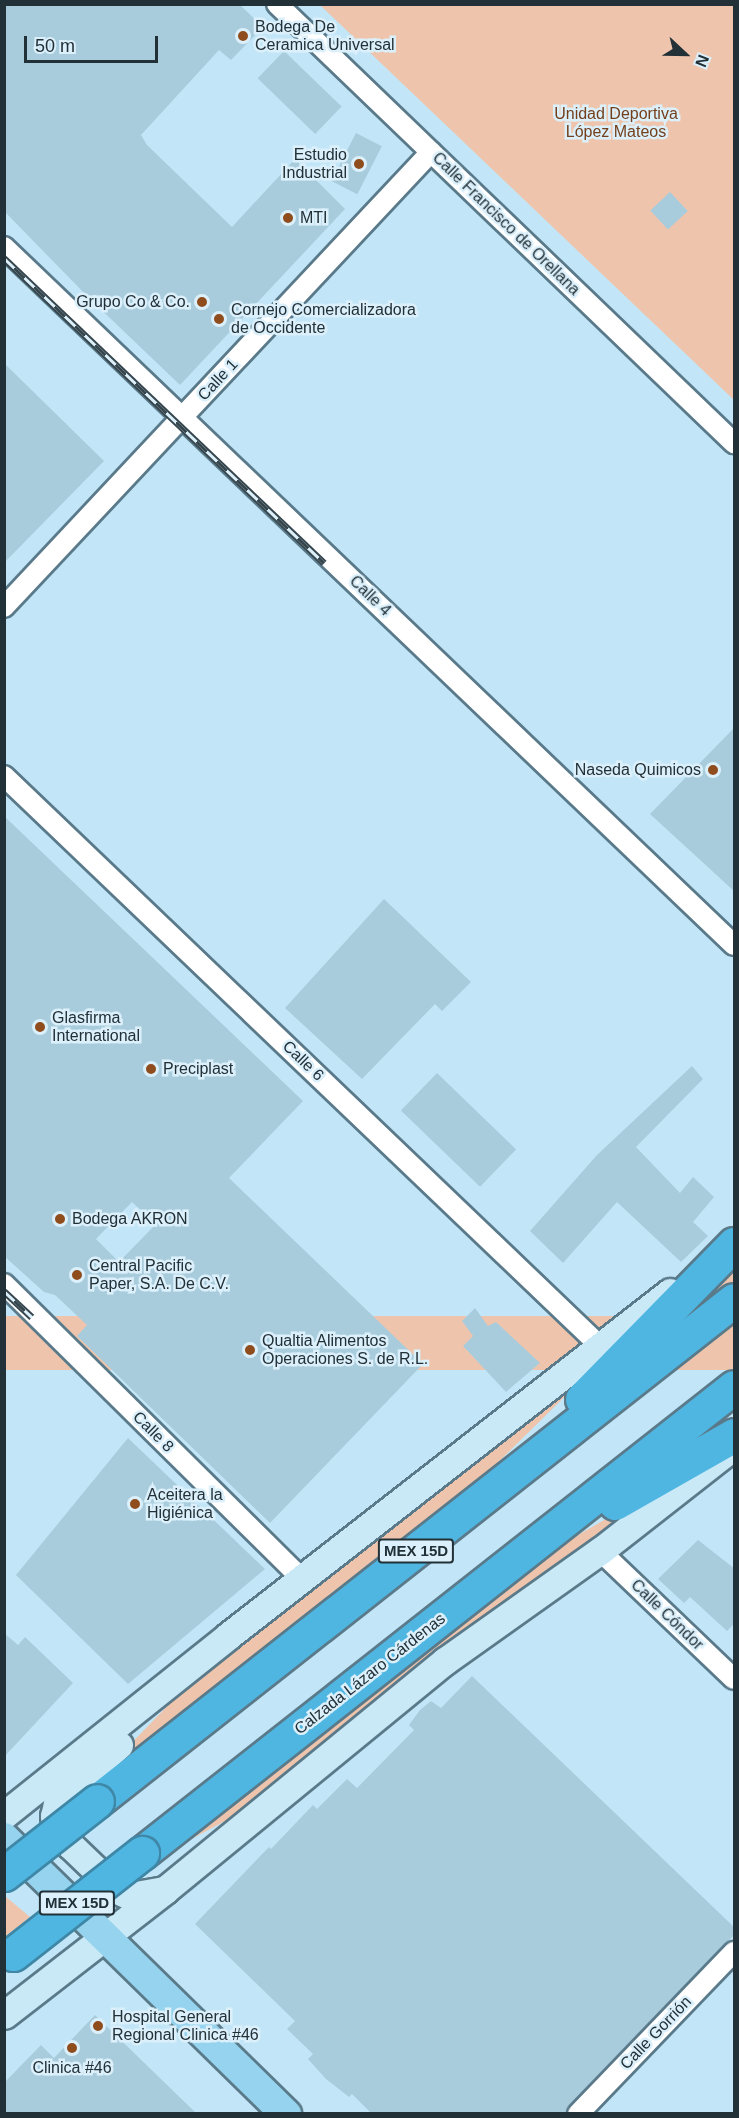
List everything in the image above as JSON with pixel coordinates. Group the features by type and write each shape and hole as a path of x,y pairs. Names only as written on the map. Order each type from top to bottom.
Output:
{"highway":[{"path":"498,1486 735,1243"},
{"name":"MEX 15D","path":"4,1874 735,1300"},
{"name":"Calzada Lázaro Cárdenas","path":"9,1957 735,1387"},
{"path":"485,1583 636,1490 735,1435"}],"main road":[{"path":"4,1815 228,1636 735,1243"},
{"path":"4,2015 165,1890 446,1661 600,1551 735,1446"},
{"path":"165,1890 130,1896 117,1890 70,1845 56,1828 54,1816 57,1804 65,1793 130,1735 228,1636"},
{"path":"4,1838 286,2114"}],"street":[{"name":"Calle Francisco de Orellana","path":"278,4 735,443"},
{"name":"Calle 1","path":"4,607 431,152"},
{"name":"Calle 4","path":"4,247 735,945"},
{"name":"Calle 6","path":"4,776 601,1347"},
{"name":"Calle 8","path":"4,1284 302,1579"},
{"name":"Calle Cóndor","path":"600,1551 735,1679"},
{"name":"Calle Gorrión","path":"578,2114 735,1952"}],"green space":[{"name":"Unidad Deportiva López Mateos","path":"320,5 734,5 734,400"},
{"path":"734,1255 734,1283 603,1383"},
{"path":"4,1316 734,1316 734,1370 4,1370"},
{"path":"608,1354 484,1476 82,1794 215,1657"},
{"path":"675,1479 227,1820 139,1867 497,1582"},
{"path":"5,1896 30,1917 5,1937"}],"building":[{"path":"4,4 239,4 263,27 231,60 219,50 141,135 147,145 232,227 295,159 345,209 180,385 89,298 4,211"},
{"path":"284,51 342,107 315,134 258,78"},
{"name":"Estudio Industrial","path":"356,133 382,146 357,194 331,181"},
{"path":"670,192 688,211 668,229 650,210"},
{"path":"4,363 104,461 4,563"},
{"name":"Naseda Quimicos","path":"735,727 735,892 650,814"},
{"path":"4,816 303,1101 229,1178 423,1364 270,1523 77,1336 87,1325 55,1295 44,1292 4,1256","holes":["132,1202 156,1224 119,1262 96,1239"]},
{"path":"384,899 471,982 442,1011 435,1004 362,1079 285,1008"},
{"path":"692,1066 703,1079 636,1147 680,1193 693,1177 714,1197 693,1222 708,1236 681,1262 617,1202 563,1263 530,1231 597,1155"},
{"path":"437,1073 516,1149 480,1187 401,1110"},
{"path":"475,1308 488,1326 496,1322 540,1363 506,1392 463,1346 473,1336 462,1321"},
{"name":"Aceitera la Higiénica","path":"128,1438 265,1569 128,1684 16,1575"},
{"path":"698,1540 735,1569 735,1623 727,1631 690,1597 684,1603 658,1579"},
{"path":"4,1633 18,1645 25,1637 73,1683 4,1757"},
{"path":"472,1676 735,1928 735,1934 569,2106 566,2114 372,2114 352,2094 349,2097 326,2079 308,2059 313,2054 287,2029 295,2021 195,1924 313,1805 317,1809 347,1779 357,1788 414,1730 409,1725 420,1710 431,1701 441,1708"},
{"name":"Hospital General Regional Clinica #46","path":"95,2015 197,2114 4,2114 4,2083 41,2045 54,2058"}],"railway":[{"path":"4,258 324,563"},
{"path":"4,1291 32,1317"}],"place":[{"name":"Bodega De Ceramica Universal","path":"243,36"},
{"name":"Estudio Industrial","path":"359,164"},
{"name":"MTI","path":"288,218"},
{"name":"Grupo Co & Co.","path":"202,302"},
{"name":"Cornejo Comercializadora de Occidente","path":"219,319"},
{"name":"Naseda Quimicos","path":"713,770"},
{"name":"Glasfirma International","path":"40,1027"},
{"name":"Preciplast","path":"151,1069"},
{"name":"Bodega AKRON","path":"60,1219"},
{"name":"Central Pacific Paper, S.A. De C.V.","path":"77,1275"},
{"name":"Qualtia Alimentos Operaciones S. de R.L.","path":"250,1350"},
{"name":"Aceitera la Higiénica","path":"135,1504"},
{"name":"Hospital General Regional Clinica #46","path":"98,2026"},
{"name":"Clinica #46","path":"72,2048"}]}
